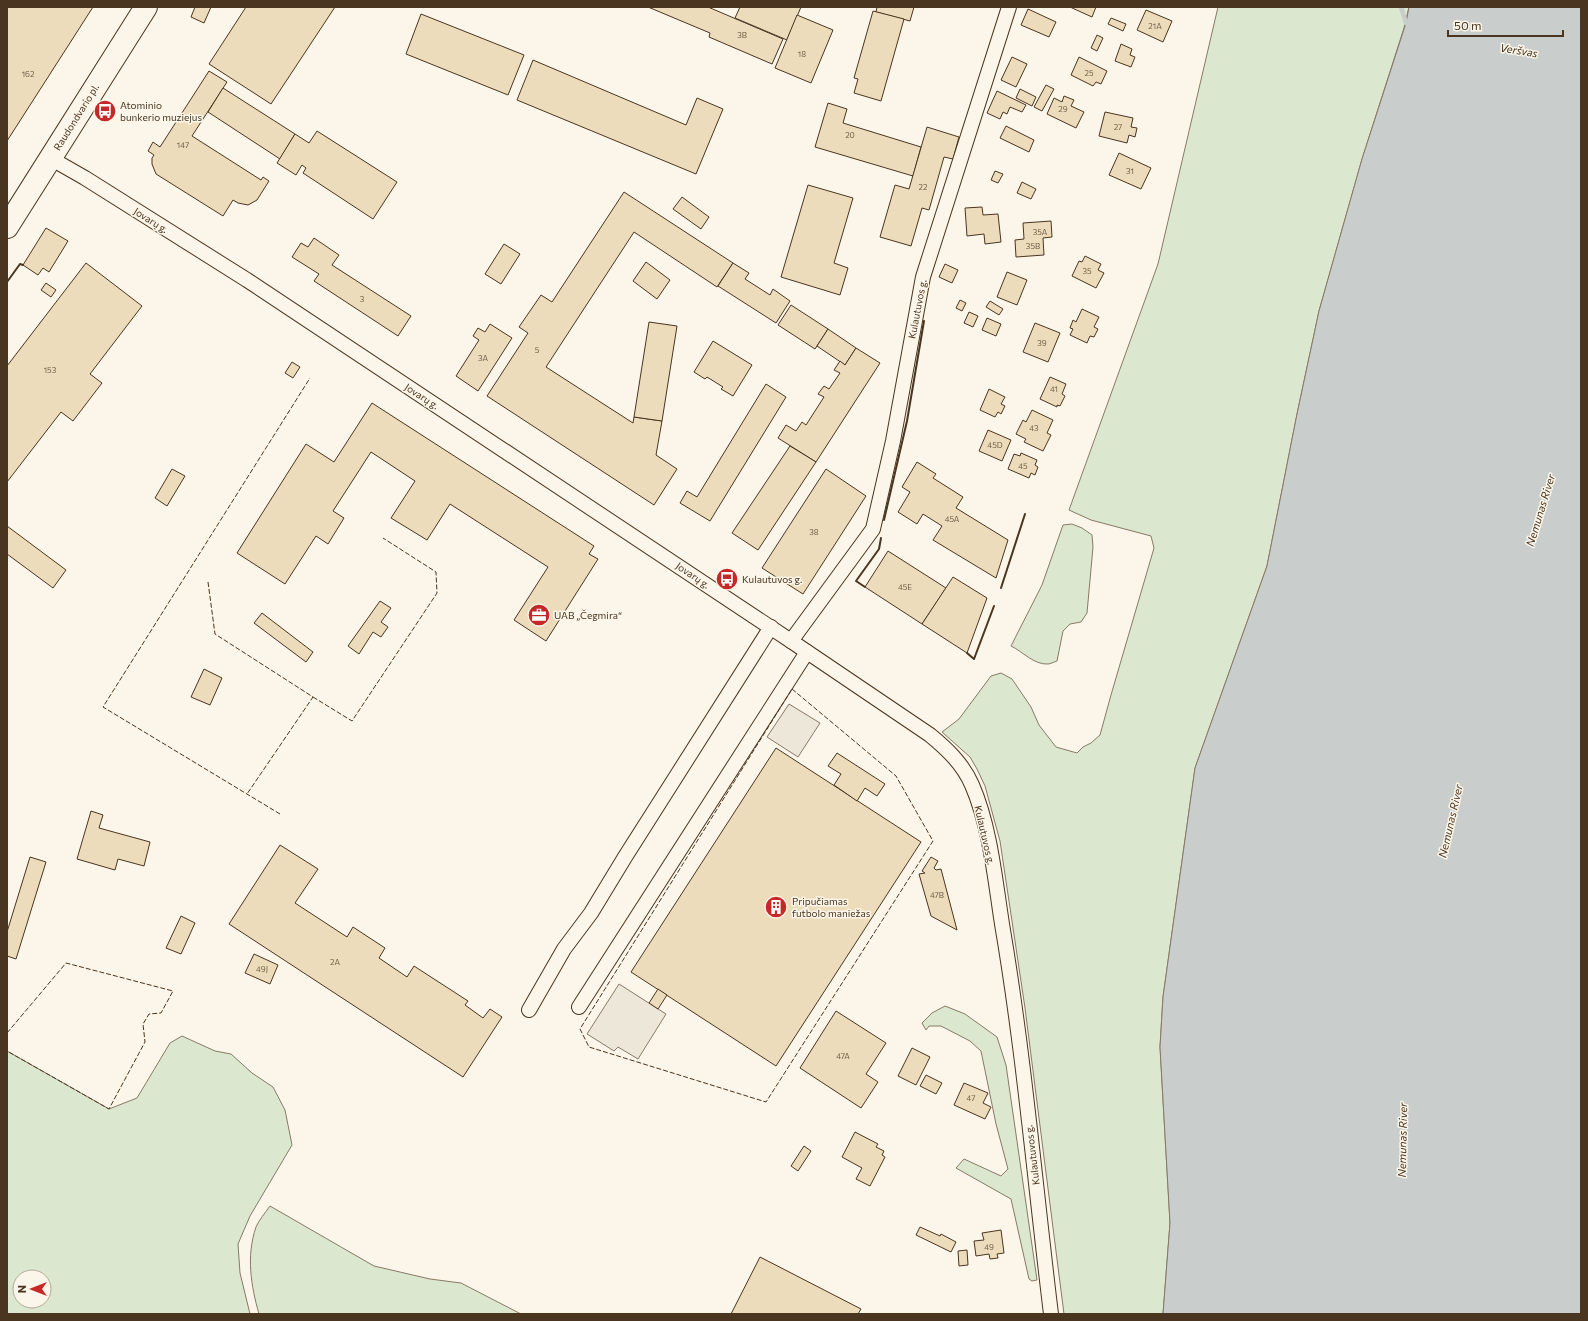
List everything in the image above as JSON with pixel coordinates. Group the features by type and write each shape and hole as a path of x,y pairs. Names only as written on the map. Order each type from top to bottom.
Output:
{"main road":[{"name":"Raudondvario pl.","path":"7,227 146,7"}],"street":[{"name":"Kulautuvos g.","path":"1009,7 923,277 893,441 873,529 791,641 940,743 966,772 974,792 984,821 1005,941 1020,1049 1051,1314"},
{"name":"Jovarų g.","path":"50,158 85,178 247,280 791,641"},
{"path":"529,1010 564,950 592,913 625,857 770,627"},
{"path":"579,1007 808,652"}],"green space":[{"path":"1218,7 1409,7 1404,28 1362,159 1319,311 1267,566 1195,768 1163,997 1160,1047 1170,1223 1163,1314 1064,1314 1025,1008 1000,841 985,786 977,769 970,757 942,732 959,719 991,676 1001,673 1012,679 1031,707 1039,725 1056,747 1077,753 1100,735 1154,548 1151,536 1091,520 1069,510 1158,264"},
{"path":"1072,524 1082,528 1092,535 1093,547 1087,613 1081,622 1070,624 1063,631 1057,661 1049,664 1043,664 1033,660 1011,646 1042,585 1063,525"},
{"path":"945,1006 965,1014 997,1037 1006,1065 1037,1280 1032,1281 1029,1279 1011,1199 956,1168 964,1159 1001,1176 1008,1169 996,1124 981,1051 970,1041 941,1026 929,1026 926,1030 922,1023 932,1013"},
{"path":"182,1036 215,1051 231,1054 252,1073 273,1087 285,1110 292,1145 250,1216 238,1244 240,1273 250,1314 7,1314 7,1051 109,1109 137,1098 170,1043"},
{"path":"270,1206 374,1266 430,1279 461,1283 521,1314 259,1314 252,1282 250,1260 251,1249 256,1227"}],"shaded area":[{"path":"789,704 820,723 798,757 767,737"},
{"path":"619,984 666,1014 638,1059 618,1047 614,1051 587,1034"}],"water":[{"name":"Nemunas River","path":"1409,7 1581,7 1581,1314 1163,1314 1170,1223 1160,1047 1163,997 1195,768 1267,566 1319,311 1362,159 1406,23"}],"building":[{"path":"7,7 93,7 7,141"},
{"path":"195,7 211,7 204,23 191,17"},
{"path":"246,7 335,7 271,104 209,64"},
{"path":"648,7 708,7 783,39 772,64 709,37 710,33"},
{"path":"740,7 801,7 787,40 735,18"},
{"path":"877,7 914,7 910,21 876,12"},
{"path":"1070,7 1096,7 1092,17"},
{"path":"1028,9 1056,22 1049,37 1021,25"},
{"path":"1146,10 1172,21 1163,42 1137,30"},
{"path":"873,11 904,19 881,101 854,93 858,79 854,78"},
{"path":"421,14 524,55 508,95 406,54"},
{"path":"797,15 833,30 811,83 775,68"},
{"path":"1111,18 1126,24 1123,31 1108,24"},
{"path":"1097,35 1103,38 1097,51 1091,48"},
{"path":"1121,44 1132,49 1130,55 1135,57 1131,67 1115,61"},
{"path":"1012,57 1027,64 1016,87 1001,80"},
{"path":"1079,57 1107,71 1101,84 1096,82 1093,86 1071,75"},
{"path":"533,60 686,125 697,98 723,109 696,174 517,100"},
{"path":"209,71 227,82 192,136 261,180 263,177 269,181 257,200 248,205 238,203 233,200 223,216 156,174 152,164 152,158 154,155 148,151 153,142 160,147"},
{"path":"1046,85 1054,89 1042,111 1034,107"},
{"path":"223,88 295,134 280,159 208,112"},
{"path":"1020,89 1036,97 1032,106 1016,98"},
{"path":"997,91 1026,105 1022,112 1010,107 1007,114 1003,112 1000,119 987,113"},
{"path":"1064,96 1074,100 1071,106 1084,112 1076,128 1047,114 1054,98 1062,102"},
{"path":"828,103 847,109 843,123 921,147 913,176 815,147"},
{"path":"1105,112 1133,118 1131,127 1137,128 1135,137 1129,135 1127,143 1099,136"},
{"path":"1006,126 1034,140 1029,152 1000,138"},
{"path":"927,127 959,137 953,159 944,157 929,210 922,208 911,246 880,237 895,185 909,189"},
{"path":"317,131 397,182 373,219 303,173 306,168 302,165 296,175 277,163 295,134 309,143"},
{"path":"1119,153 1151,168 1141,189 1109,175"},
{"path":"995,171 1003,174 998,183 991,180"},
{"path":"1022,182 1036,189 1031,199 1017,193"},
{"path":"808,185 853,198 834,263 848,268 840,295 781,277"},
{"path":"624,192 733,263 717,287 634,232 546,367 633,423 634,417 662,421 656,455 677,469 654,505 487,396 528,333 519,327 541,295 552,302"},
{"path":"682,197 709,217 701,229 673,209"},
{"path":"982,207 983,215 998,214 1001,242 985,244 984,234 967,236 965,208"},
{"path":"1051,221 1052,237 1043,238 1044,255 1016,257 1015,240 1024,239 1023,223"},
{"path":"46,228 68,241 49,272 43,268 38,275 23,265"},
{"path":"314,238 339,255 332,265 411,316 398,336 314,281 319,274 292,257 301,243 308,247"},
{"path":"504,244 520,254 501,284 485,274"},
{"path":"1085,256 1101,264 1098,270 1104,273 1096,288 1072,276 1079,261 1082,262"},
{"path":"646,262 670,280 657,299 633,281"},
{"path":"86,263 142,306 90,374 102,383 73,421 61,412 7,482 7,366"},
{"path":"733,263 749,273 745,279 770,295 773,289 790,301 776,323 718,286"},
{"path":"945,264 958,270 952,283 939,277"},
{"path":"1007,272 1027,280 1017,305 997,297"},
{"path":"46,283 56,290 51,297 41,290"},
{"path":"960,300 966,303 962,311 956,308"},
{"path":"990,301 1003,309 999,315 986,307"},
{"path":"791,305 828,329 815,349 778,325"},
{"path":"1082,309 1099,317 1094,327 1098,329 1094,337 1090,336 1087,343 1070,335 1073,329 1070,328 1073,320 1076,322"},
{"path":"969,312 978,316 973,327 964,323"},
{"path":"987,318 1001,324 996,336 982,330"},
{"path":"649,322 677,326 662,421 634,417"},
{"path":"1035,323 1060,333 1048,362 1023,352"},
{"path":"490,324 512,338 478,391 456,376 479,340 473,336 478,328 485,332"},
{"path":"828,329 856,348 845,365 817,346"},
{"path":"713,341 752,365 733,396 721,389 723,387 707,377 705,379 694,372"},
{"path":"856,348 880,363 816,462 778,438 786,425 796,431 802,422 806,425 824,397 818,394 824,386 829,389 840,373 834,370 840,361 845,365"},
{"path":"292,362 300,367 293,378 285,373"},
{"path":"1050,377 1066,384 1062,394 1065,396 1060,406 1057,405 1057,407 1040,399"},
{"path":"766,384 786,397 710,521 680,503 687,491 697,497"},
{"path":"989,389 1005,397 1001,404 1005,406 1001,414 998,412 995,417 980,410"},
{"path":"372,403 594,546 589,554 598,559 546,641 514,620 548,567 450,504 427,540 391,518 415,481 371,452 333,511 344,518 328,544 316,536 285,584 237,553 306,444 334,462"},
{"path":"1032,410 1053,420 1047,433 1051,435 1043,451 1024,442 1026,439 1016,434 1023,420 1026,422"},
{"path":"988,430 1011,440 1002,461 979,451"},
{"path":"790,446 816,462 758,550 732,533"},
{"path":"1021,453 1037,460 1035,465 1038,467 1035,475 1031,473 1029,478 1008,469 1014,454 1020,456"},
{"path":"917,462 936,474 933,478 963,497 956,508 1008,540 996,578 933,540 942,526 923,514 917,524 898,512 910,492 902,487"},
{"path":"172,469 185,476 167,506 155,498"},
{"path":"826,469 866,496 803,594 762,568"},
{"path":"7,526 66,570 53,588 7,554"},
{"path":"888,551 946,588 922,624 865,587"},
{"path":"953,577 987,598 967,653 922,624"},
{"path":"380,601 391,608 381,622 388,627 381,637 373,632 359,654 348,646"},
{"path":"262,613 313,652 306,662 254,623"},
{"path":"204,669 222,678 210,705 191,697"},
{"name":"Pripučiamas futbolo maniežas","path":"776,748 921,842 776,1066 631,972"},
{"path":"837,753 885,784 877,796 865,788 857,801 834,785 841,774 828,766"},
{"path":"91,811 103,815 99,828 150,842 144,866 118,859 115,870 77,859"},
{"path":"280,845 318,869 295,903 347,937 353,927 385,948 379,958 407,977 414,966 468,1001 465,1005 483,1018 490,1009 502,1017 463,1077 229,924"},
{"path":"30,857 46,862 16,959 7,956 7,932"},
{"path":"931,857 938,861 934,868 936,870 941,869 957,930 931,916 919,874 925,873 922,871"},
{"path":"181,916 195,923 181,954 166,948"},
{"path":"254,954 278,965 270,984 245,973"},
{"path":"658,989 667,995 658,1009 649,1003"},
{"path":"836,1011 886,1043 866,1074 878,1082 861,1108 800,1068"},
{"path":"912,1048 930,1057 916,1085 898,1076"},
{"path":"926,1075 942,1083 936,1094 920,1086"},
{"path":"964,1083 988,1093 983,1103 991,1107 985,1119 954,1105"},
{"path":"855,1132 878,1144 876,1147 884,1151 882,1155 885,1157 870,1186 856,1179 862,1168 842,1157"},
{"path":"804,1146 811,1151 798,1171 791,1166"},
{"path":"920,1227 940,1236 941,1234 956,1242 951,1252 916,1235"},
{"path":"1001,1230 1004,1253 997,1254 998,1258 990,1259 989,1254 976,1256 974,1241 984,1240 982,1233"},
{"path":"967,1250 968,1265 959,1266 958,1251"},
{"path":"760,1257 861,1309 858,1314 731,1314"}],"waterway":[{"name":"Veršvas","path":"1401,7 1406,23 1410,26"}],"fence":[{"path":"280,814 103,707 310,378"},
{"path":"313,697 352,721 437,593 436,572 383,538"},
{"path":"208,582 215,634 313,697 247,794"},
{"path":"792,689 896,776 933,841 766,1102 589,1047 580,1029 792,689"},
{"path":"7,1033 66,963 173,991 161,1013 149,1014 143,1024 145,1042 109,1109 7,1051"}],"wall":[{"path":"7,282 20,264 23,265"},
{"path":"884,520 907,421 924,321"},
{"path":"1001,588 1025,514"},
{"path":"865,587 856,581 879,549 881,538"},
{"path":"967,653 974,659 994,606"}],"place":[{"name":"Atominio bunkerio muziejus","path":"105,111"},
{"name":"Kulautuvos g.","path":"727,579"},
{"name":"UAB „Čegmira“","path":"539,615"},
{"name":"Pripučiamas futbolo maniežas","path":"776,907"}]}
